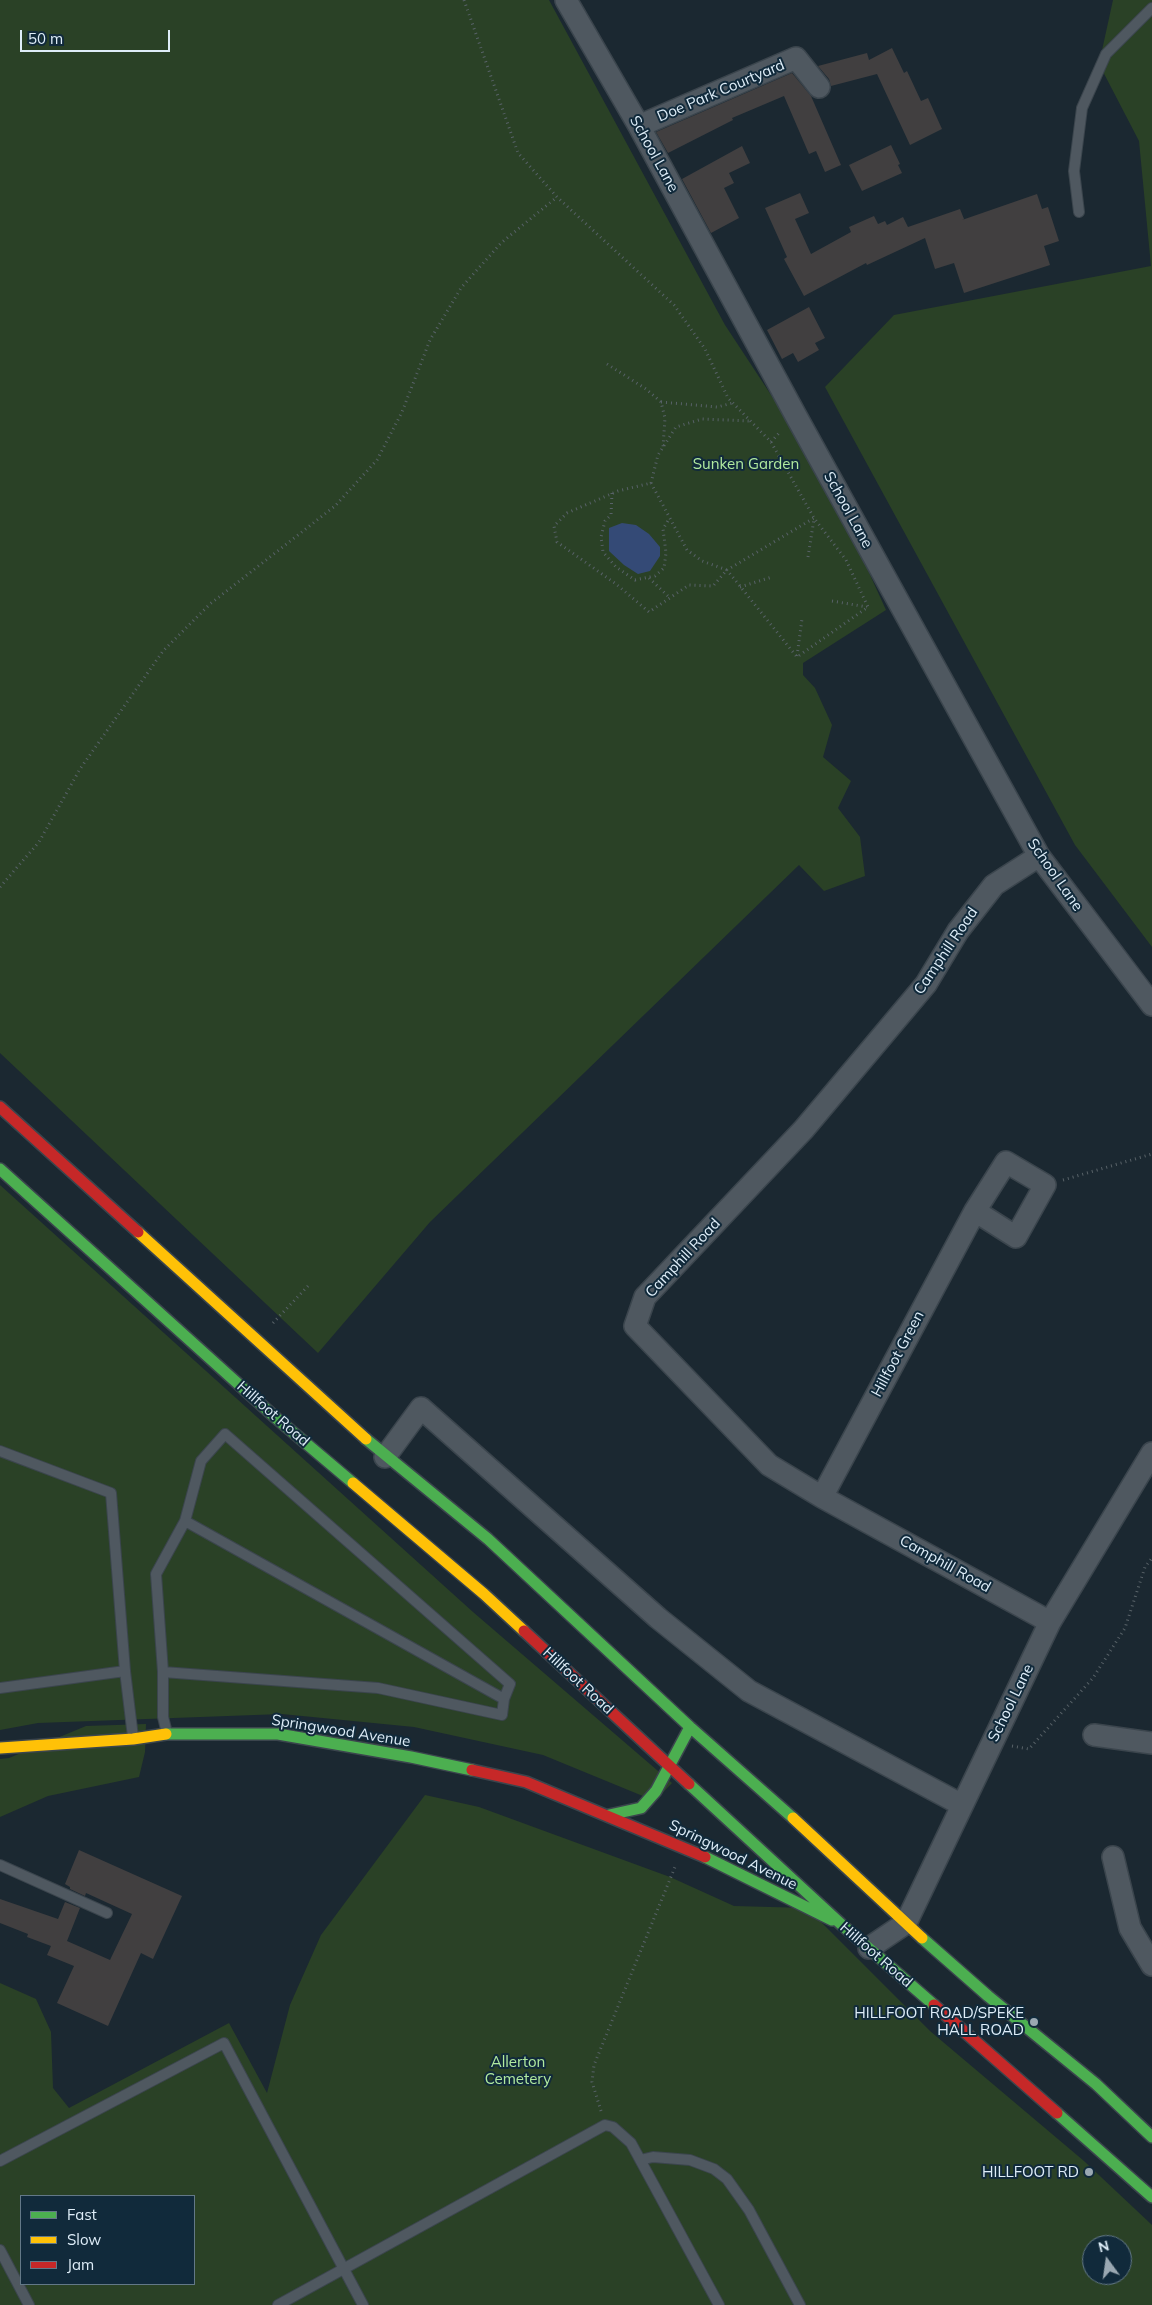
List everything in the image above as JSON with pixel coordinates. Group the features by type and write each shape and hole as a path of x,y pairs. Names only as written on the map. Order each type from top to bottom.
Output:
{"main road":[{"path":"0,1107 385,1457 488,1539 690,1727 815,1838 906,1923 988,1996 1096,2084 1152,2137"},
{"name":"Hillfoot Road","path":"0,1169 276,1418 484,1594 842,1925 1152,2197"},
{"path":"609,1815 641,1808 656,1791 690,1727"},
{"name":"Springwood Avenue","path":"0,1748 133,1739 168,1734 278,1734 402,1755 526,1782 686,1847 842,1925"}],"street":[{"name":"School Lane","path":"566,0 639,126 796,416 1039,856 1152,1005"},
{"name":"Doe Park Courtyard","path":"639,126 796,58 819,87"},
{"name":"Camphill Road","path":"1039,856 994,884 958,931 926,984 901,1015 804,1129 645,1297 635,1326 768,1465 822,1497 1050,1622"},
{"name":"Hillfoot Green","path":"822,1497 975,1211 1006,1162 1045,1185"},
{"path":"975,1211 1016,1237 1045,1185"},
{"path":"385,1457 421,1408 658,1618 749,1691 962,1805"},
{"name":"School Lane","path":"906,1923 1050,1622 1152,1453"},
{"path":"1094,1735 1152,1743"},
{"path":"1113,1857 1130,1928 1152,1965"},
{"path":"869,1948 906,1923"}],"lane":[{"path":"1079,212 1074,171 1082,108 1106,54 1152,8"},
{"path":"163,1672 378,1688 502,1715 504,1700 510,1684 225,1434 201,1460 185,1521 156,1574 163,1672 163,1717 168,1734"},
{"path":"0,1451 111,1493 125,1671 133,1739"},
{"path":"185,1521 504,1700"},
{"path":"0,1688 125,1671"},
{"path":"0,1865 107,1912"},
{"path":"0,2161 224,2044 363,2305"},
{"path":"278,2305 605,2125 613,2127 622,2133 631,2143 719,2305"},
{"path":"640,2160 653,2157 690,2160 714,2169 727,2179 749,2210 800,2305"},
{"path":"0,2250 29,2305"}],"path":[{"path":"464,0 518,153 557,197 674,305 705,350 728,398 771,442 814,518 846,560 868,607"},
{"path":"0,887 39,842 80,769 163,651 210,604 336,506 378,460 402,412 430,340 461,288 501,243 557,197"},
{"path":"606,364 646,389 661,402 665,418 663,448"},
{"path":"661,402 717,407 733,403"},
{"path":"752,421 734,418 702,419 676,427 658,455 651,483 687,550 702,561 727,570 797,657"},
{"path":"651,483 612,493 567,513 554,526 557,542 616,584 648,612 690,585 713,586 727,570 814,518"},
{"path":"612,493 611,515 605,521 601,537 603,552 616,566 635,580 655,576 664,568 666,553 663,529 669,519"},
{"path":"808,557 814,518"},
{"path":"740,587 772,577"},
{"path":"649,578 670,598"},
{"path":"832,601 868,607"},
{"path":"797,657 868,607"},
{"path":"797,657 802,619"},
{"path":"1045,1185 1152,1154"},
{"path":"257,1340 308,1286"},
{"path":"992,1743 1029,1749 1093,1678 1125,1628 1146,1567 1152,1558"},
{"path":"605,2125 594,2090 594,2065 670,1876 686,1847"}],"green space":[{"name":"Sunken Garden","path":"0,0 549,0 725,325 827,480 886,610 803,663 803,675 815,688 832,725 823,757 851,781 838,808 860,837 865,876 824,891 799,865 430,1222 318,1353 0,1053"},
{"path":"1113,0 1152,0 1152,947 1075,845 825,387 894,315 1151,266 1139,141 1099,64"},
{"path":"0,1185 473,1612 672,1783 655,1801 543,1755 414,1727 282,1714 38,1723 0,1730"},
{"path":"146,1724 145,1752 139,1777 48,1796 0,1817 0,1759 9,1758 86,1726"},
{"name":"Allerton Cemetery","path":"425,1795 479,1807 670,1877 734,1906 807,1908 930,2031 1084,2161 1152,2225 1152,2305 0,2305 0,1983 36,1999 51,2032 53,2088 69,2108 229,2023 267,2093 290,2005 321,1935"}],"water":[{"path":"622,523 636,525 649,534 660,547 660,556 650,571 638,574 624,565 609,551 609,528"}],"building":[{"path":"892,48 904,73 907,71 921,101 928,98 942,129 910,145 877,74 831,86 829,79 818,66 867,53 869,60"},
{"path":"792,73 811,96 841,165 825,172 816,151 809,154 784,96 732,118 733,120 668,153 656,132"},
{"path":"891,145 902,173 862,191 849,165"},
{"path":"742,146 750,163 729,173 734,183 724,188 739,218 711,233 682,179"},
{"path":"800,193 809,213 795,219 811,254 851,232 849,227 874,216 878,224 885,221 887,225 903,217 908,227 960,209 964,219 962,220 1037,194 1042,209 1048,207 1059,241 1044,246 1050,265 964,293 954,263 935,269 925,238 867,265 866,263 804,296 784,259 787,257 765,208"},
{"path":"809,307 825,338 815,343 819,350 798,362 793,353 782,359 767,330"},
{"path":"79,1850 182,1896 153,1959 141,1953 108,2026 57,2003 74,1966 47,1955 51,1946 27,1937 28,1934 0,1923 0,1899 58,1919 65,1902 80,1908 67,1941 110,1960 132,1914 86,1893 85,1896 70,1889 65,1884"}],"traffic: fast":[{"path":"0,1169 276,1418 353,1483"},
{"path":"366,1439 488,1539 690,1727 793,1818"},
{"path":"609,1815 641,1808 656,1791 690,1727"},
{"path":"166,1734 278,1734 411,1757 472,1770"},
{"path":"689,1784 842,1925 934,2005"},
{"path":"705,1857 832,1920"},
{"path":"922,1938 988,1996 1096,2084 1152,2137"},
{"path":"1057,2113 1152,2197"}],"traffic: slow":[{"path":"138,1232 366,1439"},
{"path":"353,1483 484,1594 524,1631"},
{"path":"0,1748 133,1739 166,1734"},
{"path":"793,1818 922,1938"}],"traffic: jam":[{"path":"0,1107 138,1232"},
{"path":"524,1631 689,1784"},
{"path":"472,1770 526,1782 705,1857"},
{"path":"934,2005 1057,2113"}],"place":[{"name":"HILLFOOT ROAD/SPEKE HALL ROAD","path":"1034,2022"},
{"name":"HILLFOOT RD","path":"1089,2172"}]}
